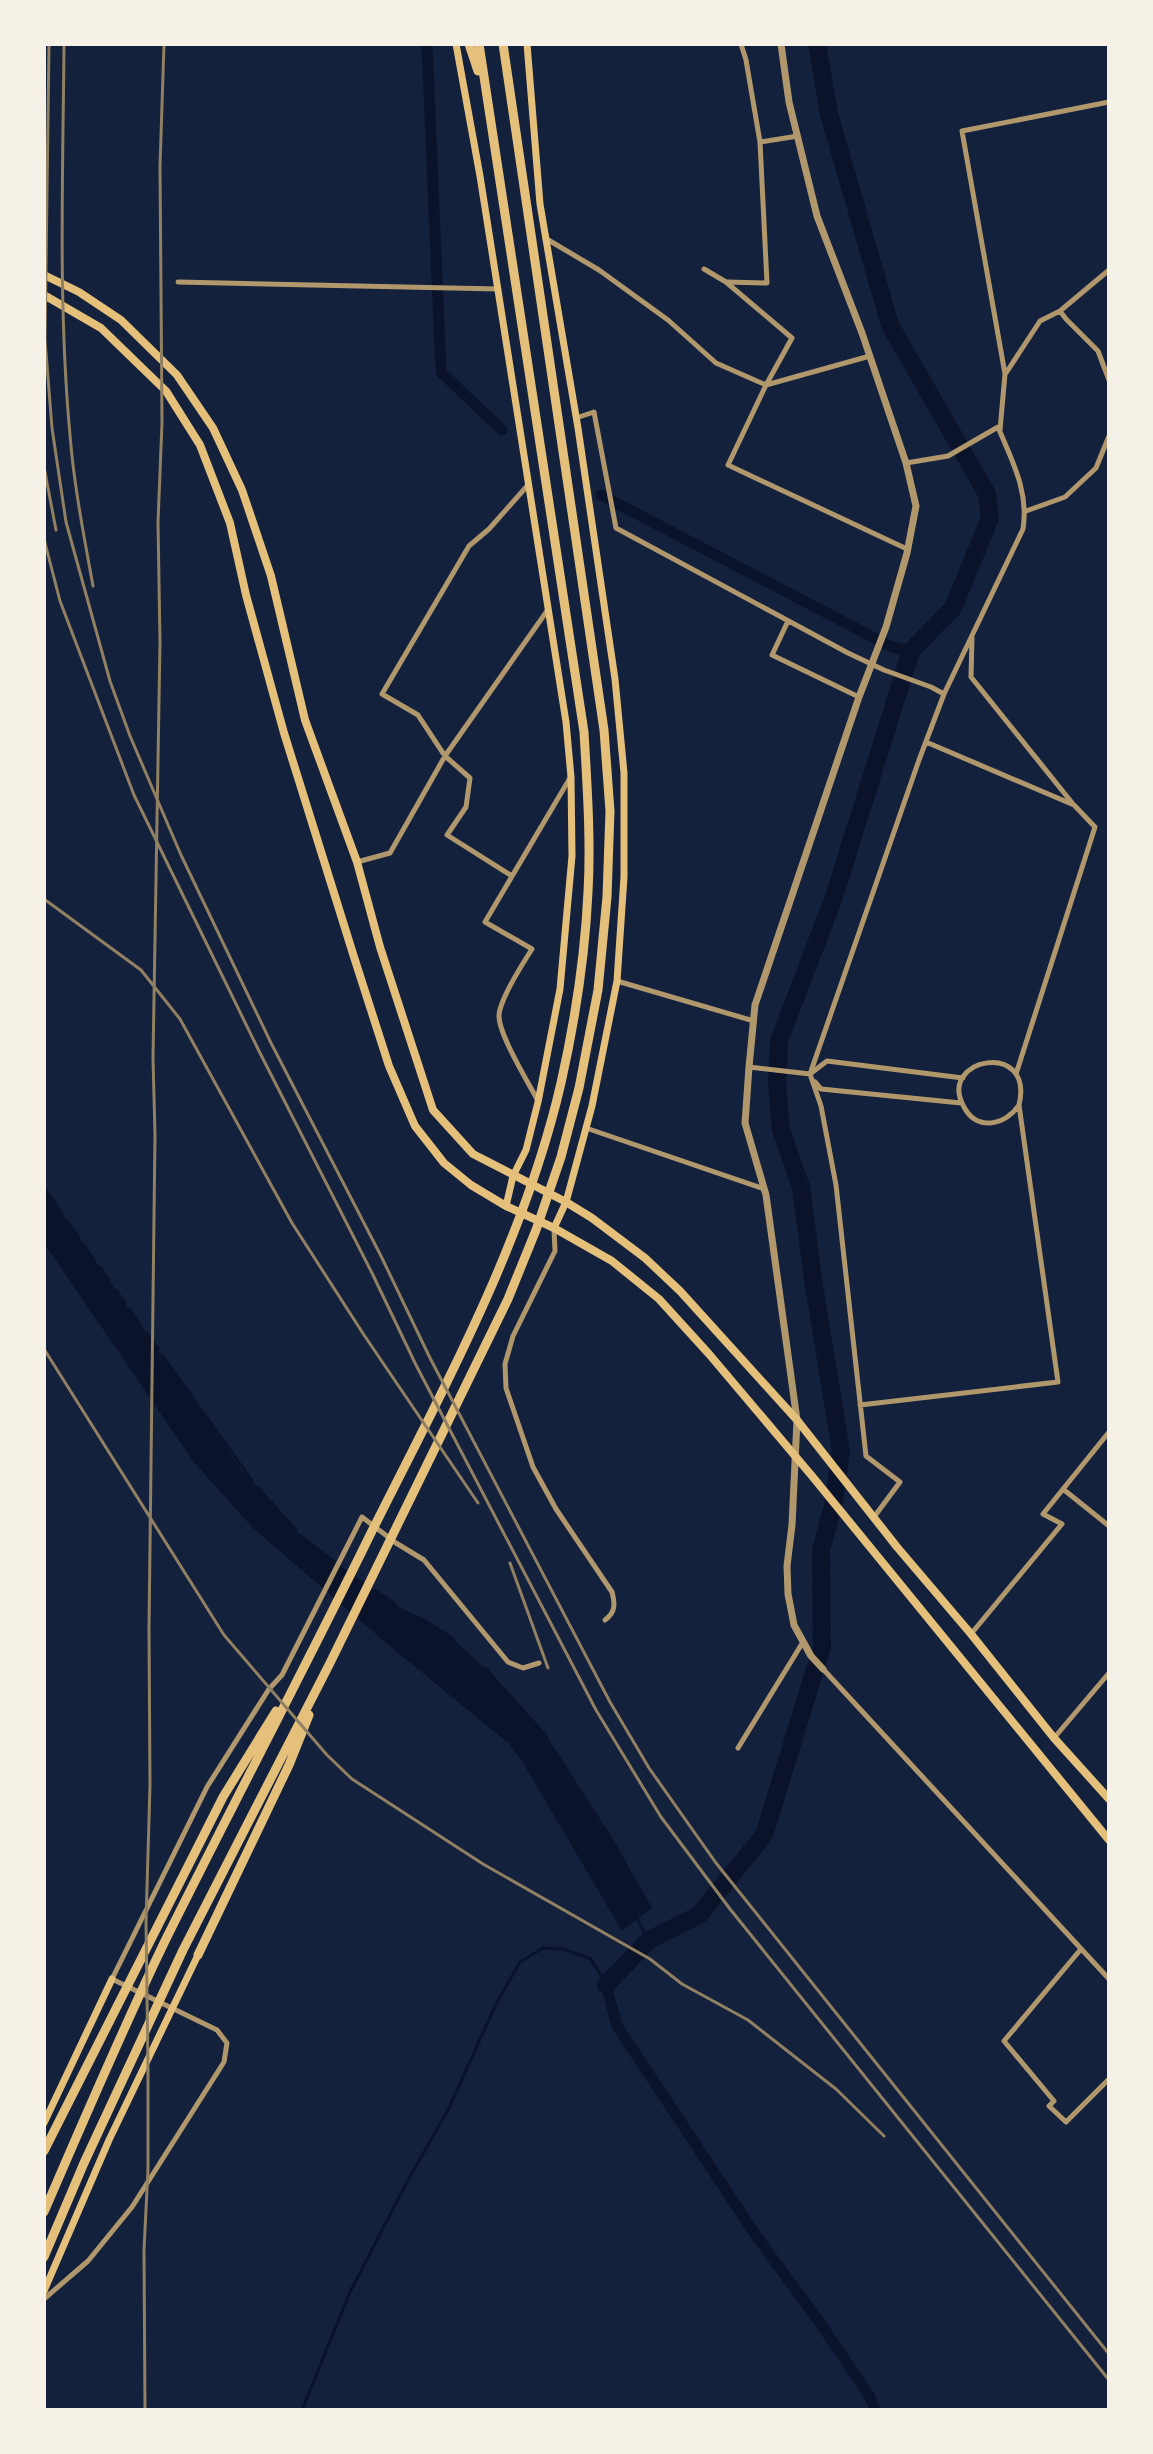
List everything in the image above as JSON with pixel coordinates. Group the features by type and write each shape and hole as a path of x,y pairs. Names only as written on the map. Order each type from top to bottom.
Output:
{"highway":[{"path":"469,44 485,93"},
{"path":"44,2212 164,1944 312,1654 490,1292 512,1240 543,1150 561,1082 579,986 588,894 589,810 584,732 479,44"},
{"path":"44,2257 183,1950 330,1663 508,1299 561,1157 579,1088 598,990 607,897 610,811 604,730 536,277 505,44"},
{"path":"44,2151 223,1797 312,1654"},
{"path":"198,1955 289,1765 330,1663"}],"main road":[{"path":"456,44 480,176 566,722 571,777 572,856 560,989 538,1102 526,1150 513,1176 506,1206"},
{"path":"527,44 540,204 615,679 624,773 624,877 617,981 586,1128 566,1202 554,1228"},
{"path":"44,275 79,292 121,320 177,375 213,428 242,490 271,576 305,720 357,862 380,947 433,1110 473,1154 592,1218 645,1258 680,1291 797,1420 1054,1738 1109,1799"},
{"path":"44,295 101,328 112,338 166,391 200,445 230,523 246,595 284,733 389,1066 415,1126 444,1163 471,1185 612,1261 659,1299 812,1476 1109,1840"},
{"path":"44,2291 109,2140 198,1955"},
{"path":"44,2123 112,1979"}],"street":[{"path":"726,282 767,283 760,142 741,44"},
{"path":"781,44 789,102 817,216 870,356 906,463 916,506 886,627 859,697 755,1005 745,1123 764,1189 778,1269 797,1420 787,1566 788,1594 794,1625 811,1656 1109,1979"},
{"path":"1000,431 1005,374 962,131 1109,102"},
{"path":"760,142 798,136"},
{"path":"545,238 599,270 668,320 716,363 766,385 870,356"},
{"path":"704,269 726,282 792,338 728,465 907,549"},
{"path":"1005,374 1040,321 1060,311 1109,270"},
{"path":"178,282 498,289"},
{"path":"1060,311 1098,351 1109,380"},
{"path":"576,418 594,412 616,528 872,664 944,694"},
{"path":"874,1517 900,1482 866,1456 836,1185 821,1106 810,1074 944,694 1023,529 1026,511 1022,483 998,427 948,456 906,463"},
{"path":"1026,511 1065,497 1096,468 1109,436"},
{"path":"512,876 447,835 466,807 470,778 445,756 418,715 382,694 469,546 489,529 528,485"},
{"path":"357,862 390,853 445,756 548,610"},
{"path":"788,621 772,655 859,697"},
{"path":"973,635 971,677 1095,827 1016,1074"},
{"path":"926,742 1074,805"},
{"path":"538,1102 508,1046 498,1015 532,949 485,922 571,777"},
{"path":"617,981 754,1021"},
{"path":"749,1067 810,1074 827,1061 963,1078"},
{"path":"999,1062 1016,1074 1021,1084 1019,1105 1005,1120 984,1123 974,1119 961,1103 963,1078 979,1064 999,1062"},
{"path":"810,1074 821,1089 961,1103"},
{"path":"860,1405 1058,1382 1019,1105"},
{"path":"586,1128 764,1189"},
{"path":"554,1228 555,1251 513,1336 505,1364 506,1388 533,1467 556,1509 612,1592 616,1604 605,1620"},
{"path":"971,1634 1062,1524 1043,1514 1109,1432"},
{"path":"1063,1489 1109,1526"},
{"path":"44,2299 88,2261 132,2207 224,2062 227,2043 217,2030 112,1979 207,1787 269,1689 282,1675 362,1517 424,1560 508,1662 523,1668 539,1663"},
{"path":"738,1748 803,1642"},
{"path":"1054,1738 1109,1673"},
{"path":"1081,1949 1004,2041 1054,2101 1049,2106 1066,2122 1109,2079"}],"water":[{"path":"44,1188 243,1472 305,1540 391,1602 446,1632 496,1679 546,1735 613,1839 652,1908 622,1931 522,1761 508,1743 252,1527 193,1461 44,1243"}],"waterway":[{"path":"427,44 441,372 502,430"},
{"path":"606,1985 649,1940 699,1915 764,1835 822,1647 821,1550 833,1506 841,1452 801,1187 781,1130 777,1082 779,1041 834,897 911,651 953,608 990,518 987,494 890,325 829,114 817,44"},
{"path":"601,495 892,647 911,651"},
{"path":"44,1188 63,1215"},
{"path":"67,1221 79,1238"},
{"path":"83,1244 95,1261"},
{"path":"100,1267 109,1280"},
{"path":"116,1290 125,1303"},
{"path":"130,1309 141,1326"},
{"path":"146,1332 158,1349"},
{"path":"162,1355 253,1482"},
{"path":"258,1488 296,1530"},
{"path":"301,1536 339,1565"},
{"path":"375,1590 395,1604"},
{"path":"419,1617 453,1639"},
{"path":"485,1668 547,1737"},
{"path":"637,1919 649,1940"},
{"path":"302,2410 350,2292 449,2108 496,2004 520,1962 543,1948 563,1949 591,1959 606,1985"},
{"path":"606,1985 617,2026 757,2237 870,2397 875,2410"}],"railway":[{"path":"49,44 45,340 52,428 66,522 110,681 181,855 271,1043 430,1358 610,1702 649,1768 716,1863 1109,2354"},
{"path":"64,44 62,240 66,386 74,473 93,586"},
{"path":"145,2410 144,2250 148,2169 146,1922 150,1785 155,1135 153,1058 160,642 158,522 162,423 160,166 164,44"},
{"path":"44,467 56,530"},
{"path":"44,539 60,601 134,795 416,1365 596,1710 661,1817 730,1909 1109,2380"},
{"path":"44,899 141,970 180,1019 292,1223 478,1503"},
{"path":"44,1349 224,1635 327,1755 352,1779 483,1864 650,1959 682,1984 748,2020 836,2089 884,2136"},
{"path":"510,1563 548,1668"}]}
